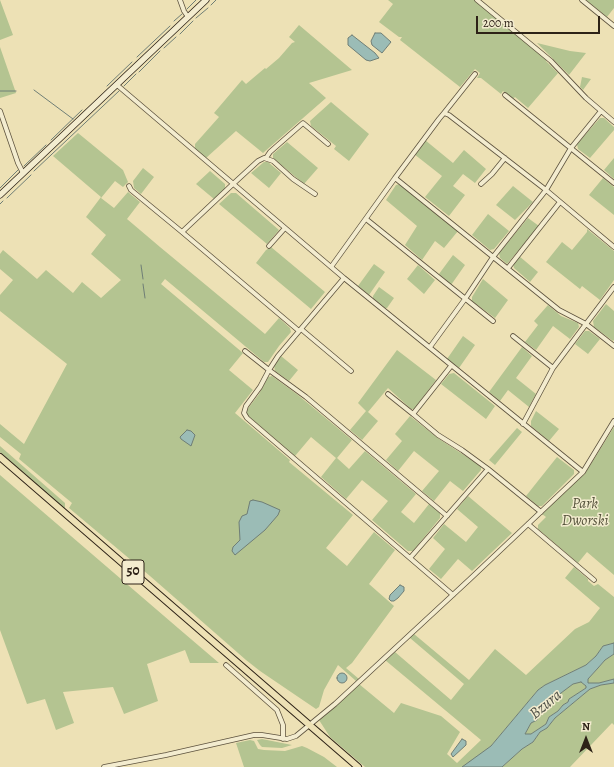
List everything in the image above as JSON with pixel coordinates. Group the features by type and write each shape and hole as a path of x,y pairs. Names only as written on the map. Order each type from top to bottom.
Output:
{"main road":[{"name":"50","path":"0,457 358,767"}],"street":[{"path":"180,0 188,17"},
{"path":"0,195 206,0"},
{"path":"477,0 551,61 580,92 614,122"},
{"path":"582,0 614,26"},
{"path":"331,267 439,119 475,74"},
{"path":"117,85 344,278 583,472"},
{"path":"505,95 614,183"},
{"path":"0,111 18,163 23,173"},
{"path":"430,347 493,257 546,190 571,148 601,112"},
{"path":"444,113 449,115 546,190 614,247"},
{"path":"182,232 232,184 258,161 266,158 270,152 303,124 328,144"},
{"path":"266,158 273,161 293,179 315,194"},
{"path":"481,184 492,174 505,158"},
{"path":"395,178 563,312 586,324 614,346"},
{"path":"129,186 131,190 351,371"},
{"path":"508,268 560,202"},
{"path":"366,219 493,321"},
{"path":"269,246 285,228"},
{"path":"344,278 278,356 260,387 246,406 244,413 247,418 453,595"},
{"path":"523,424 553,368 614,287"},
{"path":"513,336 553,368"},
{"path":"245,350 306,397 447,516"},
{"path":"413,414 451,366"},
{"path":"388,394 438,435 488,469 541,512"},
{"path":"104,767 254,735 283,739 296,736 453,595 583,472 614,420"},
{"path":"410,558 488,469"},
{"path":"528,524 594,580"},
{"path":"226,665 275,707 282,722 283,739"}],"green space":[{"path":"0,0 13,35 0,40"},
{"path":"388,0 475,0 547,59 546,61 558,73 528,108 515,97 513,99 503,91 501,94 481,78 477,78 480,73 475,69 460,87 400,40 402,37 399,37 379,22 393,4"},
{"path":"586,0 614,0 614,8 607,17"},
{"path":"299,25 352,70 309,83 326,98 263,153 236,131 206,158 195,149 195,144 219,117 214,113 242,80 246,84 279,58 292,43 295,42 289,37"},
{"path":"537,43 570,51 586,53 569,75"},
{"path":"0,47 16,93 0,98"},
{"path":"582,77 591,79 583,90 580,87"},
{"path":"331,102 369,134 349,161 334,149 336,146 311,126 310,121"},
{"path":"600,118 604,118 614,127 614,130 590,158 578,149 577,144"},
{"path":"78,133 123,170 128,182 123,187 115,181 101,198 114,208 128,192 140,202 127,219 160,247 265,334 279,318 290,328 291,332 268,362 264,362 165,279 161,284 243,353 229,370 253,390 235,413 290,460 289,462 353,515 326,548 347,566 374,532 395,550 369,584 394,606 352,663 346,668 359,679 356,681 338,665 324,690 319,707 316,709 246,660 69,508 72,503 19,459 21,454 0,437 0,424 24,444 67,364 0,311 0,295 13,280 0,269 0,254 3,250 37,279 46,270 73,293 82,282 101,298 121,280 91,254 106,235 86,217 101,197 53,156"},
{"path":"425,140 453,163 464,150 486,169 475,183 463,174 453,186 465,195 449,216 425,197 442,176 414,154"},
{"path":"287,142 318,168 304,184 273,158 273,154"},
{"path":"614,158 614,179 604,170"},
{"path":"264,162 268,162 281,173 269,188 251,173"},
{"path":"143,168 154,177 141,194 134,188 133,181"},
{"path":"210,171 225,184 225,189 214,199 196,184"},
{"path":"603,178 614,187 614,215 589,195"},
{"path":"400,184 458,231 444,248 435,241 422,260 405,245 417,226 386,200 396,185"},
{"path":"513,186 533,202 515,220 496,205"},
{"path":"231,193 236,193 279,230 267,244 219,204"},
{"path":"488,214 509,231 494,249 490,250 472,235"},
{"path":"528,218 539,226 507,264 500,258 499,253"},
{"path":"587,229 614,251 614,280 600,300 582,286 580,289 546,262 562,242 572,250 587,232"},
{"path":"271,247 325,292 311,309 256,263 266,250"},
{"path":"453,255 465,265 451,285 439,274"},
{"path":"519,256 538,272 530,282 514,268 513,264"},
{"path":"374,264 385,272 369,295 358,286"},
{"path":"418,265 435,280 424,294 407,279"},
{"path":"483,279 508,300 495,318 472,301 472,297"},
{"path":"379,287 394,298 387,308 373,299 373,296"},
{"path":"606,304 614,311 613,341 594,327 593,321"},
{"path":"548,305 561,316 578,323 579,327 570,339 553,326 536,350 525,342 538,325 534,321"},
{"path":"585,331 589,331 600,339 588,354 575,344"},
{"path":"463,336 475,345 459,368 447,359"},
{"path":"522,347 532,356 516,378 536,394 529,407 508,390 500,401 489,392"},
{"path":"397,350 436,380 414,409 411,409 388,388 368,412 378,421 362,440 350,430 366,411 358,403"},
{"path":"281,356 298,370 289,381 275,371 274,366"},
{"path":"454,373 495,406 486,419 441,384 449,374"},
{"path":"272,376 298,395 352,440 337,458 349,469 365,451 416,494 401,512 414,523 429,504 440,513 440,518 413,551 408,551 372,520 388,501 362,480 346,499 321,477 336,458 311,437 295,456 247,415 246,411 259,394 268,377"},
{"path":"536,411 559,429 549,441 531,426 531,421"},
{"path":"410,416 439,439 481,466 481,470 463,491 450,481 434,501 422,491 439,471 414,451 398,471 386,460 402,441 395,434"},
{"name":"Park Dworski","path":"614,427 614,575 587,552 578,563 538,529 538,525 546,517 542,514 582,475 584,475"},
{"path":"517,428 522,432 495,465 489,460"},
{"path":"0,446 65,503 65,509 0,452"},
{"path":"557,457 574,470 574,474 542,506 538,506 526,496"},
{"path":"0,475 219,663 190,663 185,650 147,664 158,701 124,714 113,687 63,692 74,723 56,730 45,699 27,704 0,630"},
{"path":"468,496 512,533 472,571 458,559 441,579 429,569 445,549 433,538 444,524 466,542 478,527 457,509"},
{"path":"574,567 594,586 598,584 614,597 614,643 603,646 596,656 586,665 545,685 538,690 491,746 468,764 462,767 365,767 330,737 319,720 359,684 394,713 401,703 441,716 460,732 447,754 457,763 481,740 385,660 395,652 451,700 464,684 410,638 414,634 469,680 495,649 526,675 575,629 589,622 600,608 565,578"},
{"path":"614,654 614,679 599,683 588,683 588,679 605,660"},
{"path":"581,682 587,686 586,688 569,699 568,702 558,711 549,717 546,724 531,734 525,734 531,723 537,720 539,713 549,702 573,684"},
{"path":"614,683 614,725 612,723 570,767 502,767 522,749 533,742 540,732 547,728 555,718 590,689 601,685"},
{"path":"262,739 292,745 282,748 262,747 257,740"},
{"path":"250,740 254,741 258,749 264,750 285,751 302,746 324,757 337,767 244,767 236,743"}],"water":[{"path":"375,33 381,33 391,42 382,53 372,45 371,41"},
{"path":"352,35 375,53 379,58 370,61 366,60 348,45 348,38"},
{"path":"187,430 191,431 195,435 191,446 180,437"},
{"path":"253,500 262,502 280,510 278,515 265,530 235,555 232,551 233,547 240,540 239,522 242,516 247,514 250,501"},
{"path":"400,585 404,587 404,591 398,598 391,601 389,599 390,595"},
{"name":"Bzura","path":"614,643 614,654 605,660 588,679 588,683 599,683 614,679 614,683 601,685 590,689 555,718 547,728 540,732 533,742 522,749 502,767 462,767 491,746 538,690 545,685 586,665 596,656 603,646","holes":["581,682 586,686 586,688 569,699 568,702 549,717 546,724 531,734 525,734 531,723 537,720 539,713 549,702 573,684"]},
{"path":"340,673 344,673 346,674 346,682 340,683 337,680 337,676"},
{"path":"462,739 466,741 466,745 453,757 451,754"}],"waterway":[{"path":"187,9 196,0"},
{"path":"211,5 216,0"},
{"path":"196,18 208,8"},
{"path":"174,21 182,14"},
{"path":"180,34 193,21"},
{"path":"137,57 170,26"},
{"path":"164,48 176,37"},
{"path":"139,72 160,51"},
{"path":"107,86 132,62"},
{"path":"124,86 136,74"},
{"path":"34,90 73,119"},
{"path":"0,91 16,91"},
{"path":"34,171 119,91"},
{"path":"51,140 82,110"},
{"path":"24,166 46,145"},
{"path":"0,188 18,170"},
{"path":"7,198 31,175"},
{"path":"0,204 3,201"},
{"path":"141,265 143,279"},
{"path":"143,284 145,298"}]}
